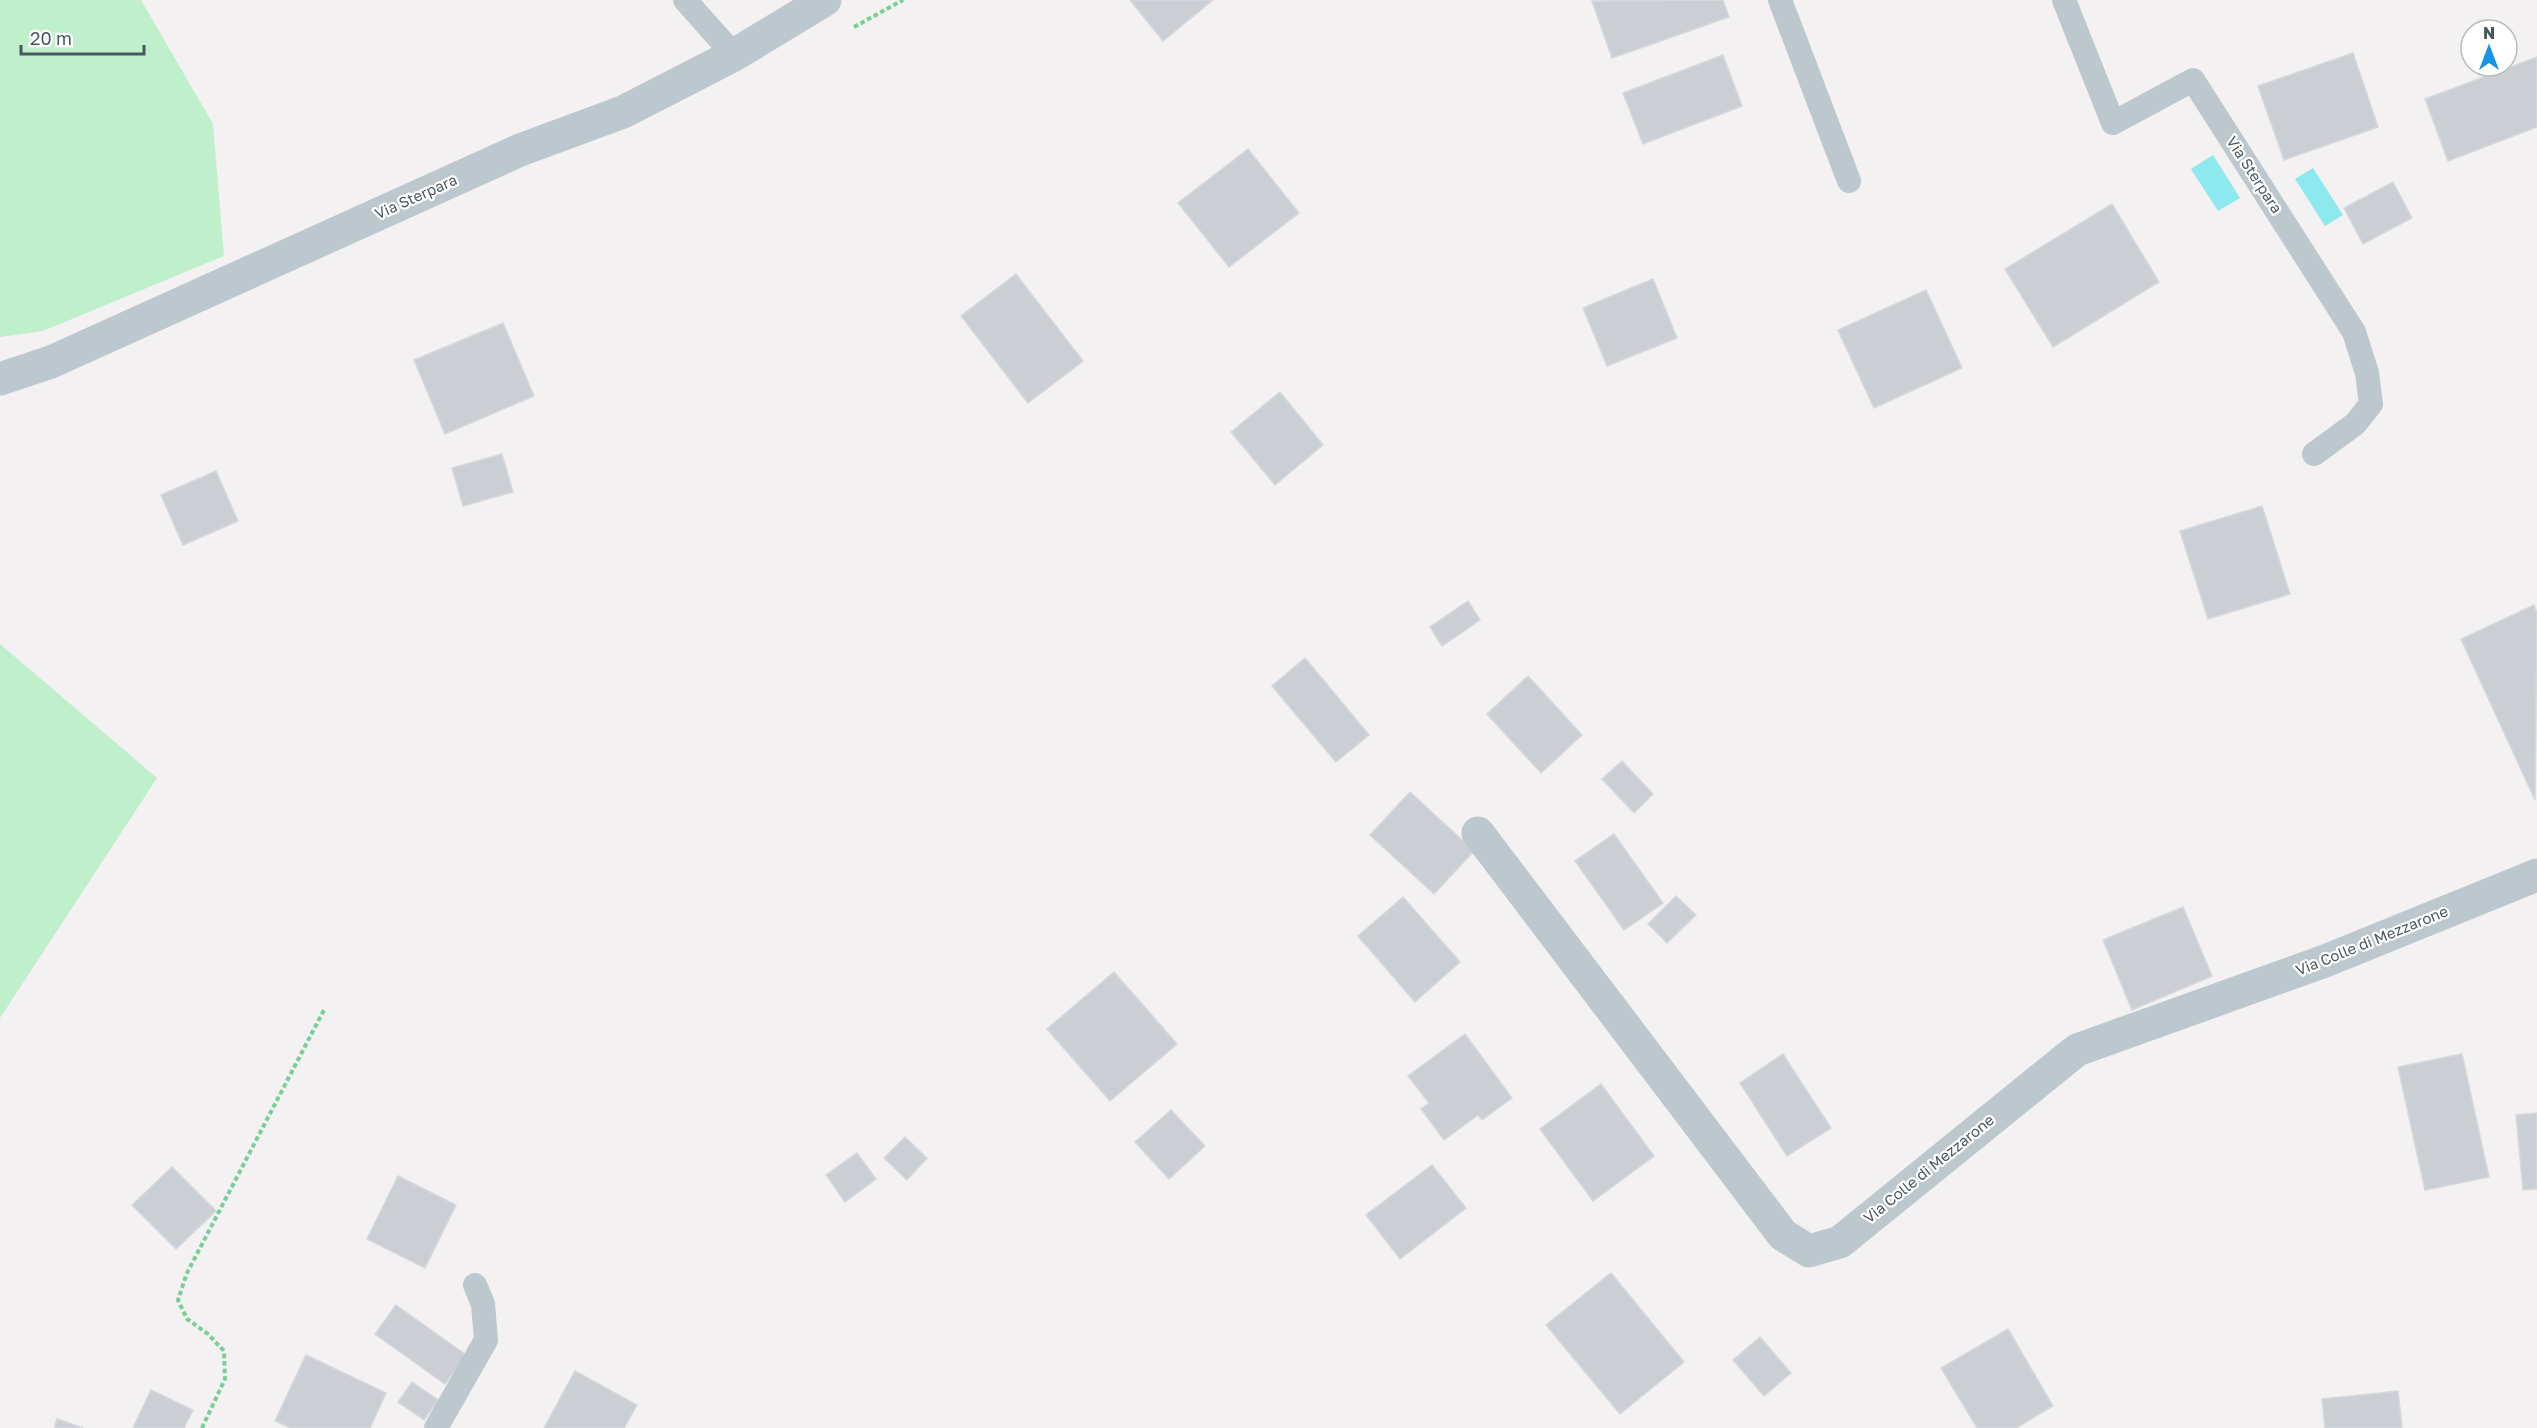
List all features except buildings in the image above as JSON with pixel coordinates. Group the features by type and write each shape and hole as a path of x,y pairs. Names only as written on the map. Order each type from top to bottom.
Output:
{"street":[{"name":"Via Sterpara","path":"0,378 51,362 520,150 622,112 734,55 825,0"},
{"name":"Via Colle di Mezzarone","path":"1478,833 1783,1235 1809,1251 1840,1242 2077,1050 2325,961 2537,874"}],"lane":[{"path":"685,0 734,55"},
{"path":"1779,0 1850,181"},
{"name":"Via Sterpara","path":"2064,0 2113,123 2193,80 2354,332 2367,373 2371,404 2355,424 2314,454"},
{"path":"436,1428 486,1341 483,1304 475,1285"}],"path":[{"path":"202,1428 225,1379 224,1351 187,1319 178,1300 187,1273 325,1008"}],"green space":[{"path":"0,0 141,0 213,124 224,256 43,331 0,337"},
{"path":"0,644 157,778 0,1018"}],"water":[{"path":"2213,155 2240,198 2218,211 2191,169"},
{"path":"2313,168 2343,215 2325,226 2295,179"}]}
